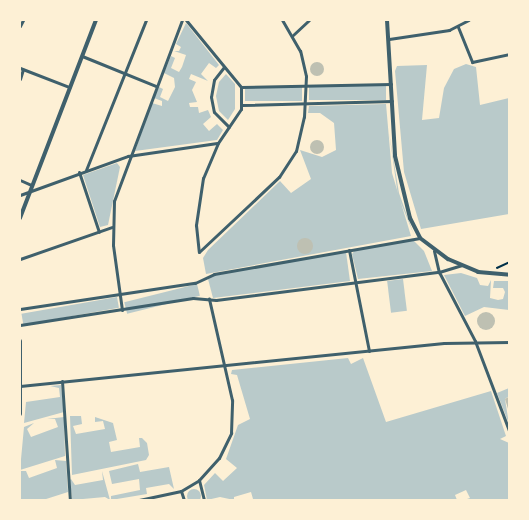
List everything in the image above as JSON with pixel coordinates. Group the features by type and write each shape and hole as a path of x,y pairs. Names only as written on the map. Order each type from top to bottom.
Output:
{"street":[{"path":"20,27 23,20"},
{"path":"20,218 94,20"},
{"path":"86,170 146,20"},
{"path":"122,310 112,227 118,184 184,20 241,87 242,105 218,143 203,178 197,207 199,252 290,165 306,103 306,85 303,59 282,20"},
{"path":"292,36 309,20"},
{"path":"387,20 397,169 410,218 420,238 434,251 462,265 493,275 510,275"},
{"path":"388,39 458,27 464,21 469,20"},
{"path":"458,27 472,62 510,54"},
{"path":"82,56 156,86"},
{"path":"224,67 214,80 211,98 213,110 229,127"},
{"path":"20,79 21,69 69,87"},
{"path":"241,87 391,84"},
{"path":"242,105 392,101"},
{"path":"20,195 128,156 218,143"},
{"path":"79,172 99,232"},
{"path":"20,180 31,185"},
{"path":"20,259 112,227"},
{"path":"20,309 195,283 214,274 420,238"},
{"path":"349,250 369,351"},
{"path":"434,251 439,272 475,341 509,431"},
{"path":"20,325 122,310 439,272 462,265"},
{"path":"139,501 181,491 199,480 219,458 231,432 234,412 209,299"},
{"path":"20,341 20,414"},
{"path":"20,386 444,343 510,342"},
{"path":"62,381 70,501"},
{"path":"199,480 204,501"},
{"path":"181,491 184,501"}],"path":[{"path":"493,275 510,262"}],"shaded area":[{"path":"186,23 219,65 216,68 209,63 201,74 208,81 191,74 189,79 196,82 192,90 197,102 189,103 190,107 198,107 199,113 208,110 211,117 203,124 209,131 217,124 223,130 217,140 135,151 152,103 162,106 162,101 154,98 159,87 163,89 160,97 168,101 175,87 174,78 164,73 171,56 175,58 171,68 179,72 182,67 186,55 174,51 179,51 181,47 176,44"},
{"path":"466,64 476,67 480,105 509,98 509,214 421,229 404,172 395,71 397,66 427,65 422,120 439,118 444,88 454,69"},
{"path":"226,74 235,84 235,109 228,120 219,111 216,96 219,82"},
{"path":"309,86 386,86 386,100 309,100"},
{"path":"245,87 302,87 302,101 245,101"},
{"path":"386,104 392,173 411,236 206,274 203,258 208,250 280,181 291,193 311,179 300,150 322,157 336,150 334,123 320,113 308,113 309,106"},
{"path":"389,132 399,193 414,235 398,196"},
{"path":"117,163 120,167 108,225 100,227 83,175"},
{"path":"413,240 424,251 432,271 358,279 352,254 355,250"},
{"path":"346,252 350,281 213,298 208,279 214,275"},
{"path":"461,273 477,278 480,285 488,286 491,280 490,298 498,300 503,299 505,292 503,288 493,288 494,281 509,281 509,310 484,307 465,316 444,275"},
{"path":"403,279 407,311 391,313 387,281"},
{"path":"197,284 200,296 127,314 124,302"},
{"path":"117,297 119,308 23,325 21,314"},
{"path":"348,358 351,364 363,358 386,422 491,391 506,436 500,439 509,443 509,500 464,500 470,498 466,490 455,495 457,500 248,500 253,499 251,492 234,497 234,500 220,497 207,500 204,485 215,473 223,481 237,468 226,459 238,425 250,419 237,375 231,374 232,370"},
{"path":"61,385 64,412 24,423 26,402 60,397 59,388 50,386"},
{"path":"509,388 509,396 505,399 509,424 497,393"},
{"path":"70,416 81,416 82,424 73,426 76,434 105,429 103,421 95,422 95,417 113,423 117,440 109,442 111,452 140,447 139,438 142,438 147,443 149,455 146,460 72,475"},
{"path":"64,417 65,456 20,470 24,427 34,423 27,429 31,437 58,427 55,419 47,419"},
{"path":"55,460 66,461 68,492 43,500 20,500 20,471 26,471 29,478 57,468"},
{"path":"138,464 140,472 169,467 174,489 169,484 146,488 147,494 111,500 111,496 140,490 139,479 112,484 109,471"},
{"path":"102,471 110,500 105,497 72,500 71,479 75,485 103,480"},
{"path":"194,489 199,491 201,496 199,501 194,503 189,501 187,496 189,491"}],"building":[{"path":"317,62 322,64 324,69 322,74 317,76 312,74 310,69 312,64"},
{"path":"314,140 320,140 324,147 320,154 314,154 310,150 310,144"},
{"path":"305,238 311,240 313,246 311,252 305,254 299,252 297,246 299,240"},
{"path":"486,312 492,315 495,321 492,327 486,330 480,327 477,321 480,315"},
{"path":"510,396 510,412 509,412 505,399"}]}
